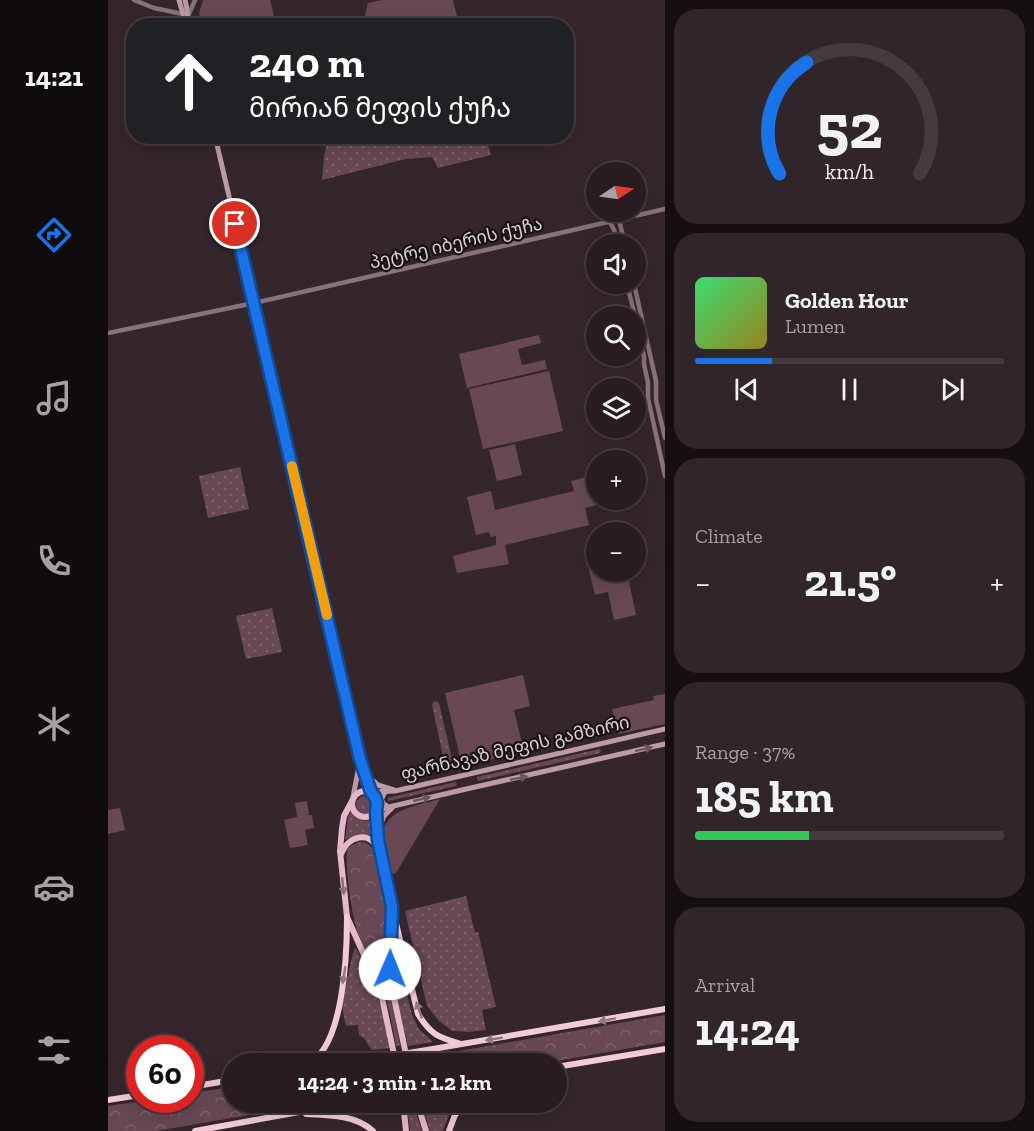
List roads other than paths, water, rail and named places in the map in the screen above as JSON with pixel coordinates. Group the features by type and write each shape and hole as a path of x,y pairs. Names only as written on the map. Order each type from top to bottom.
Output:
{"highway":[{"path":"392,907 418,1014 434,1034 461,1044"},
{"path":"322,1053 332,1035 339,1006 345,970 347,916"},
{"path":"408,1053 665,1010"},
{"path":"567,1065 665,1049"},
{"path":"204,1085 222,1082"},
{"path":"108,1100 126,1097"},
{"path":"195,1131 292,1113 343,1117 373,1131"},
{"path":"449,1131 457,1113"}],"main road":[{"path":"179,0 187,18"},
{"path":"185,0 187,18"},
{"path":"217,144 360,759 377,803 377,831 392,907 390,969 406,1053"},
{"name":"ფარნავაზ მეფის გამზირი","path":"371,792 395,791 665,729"},
{"path":"607,742 611,757"},
{"name":"ფარნავაზ მეფის გამზირი","path":"376,812 396,805 665,744"},
{"path":"360,759 353,799 355,812 361,817 370,817 376,812"},
{"path":"363,769 378,785 395,791"},
{"path":"371,792 359,792 344,816 340,855 347,916 381,993 394,1053"},
{"path":"386,792 381,800 389,807"},
{"path":"377,831 384,816 396,805"},
{"path":"340,855 350,841 361,838 374,842 381,856"},
{"path":"404,1113 406,1131"},
{"path":"420,1113 426,1131"}],"street":[{"path":"134,0 187,18 195,0"},
{"name":"პეტრე იბერის ქუჩა","path":"646,214 665,209"},
{"path":"610,222 615,234"},
{"name":"პეტრე იბერის ქუჩა","path":"108,333 254,303 610,222"},
{"path":"646,337 656,381 656,400 665,438"},
{"path":"646,359 650,354"},
{"path":"646,362 652,363"},
{"path":"644,366 648,398 665,476"},
{"path":"648,383 650,386 654,385 656,381"},
{"path":"648,390 657,388"}]}
